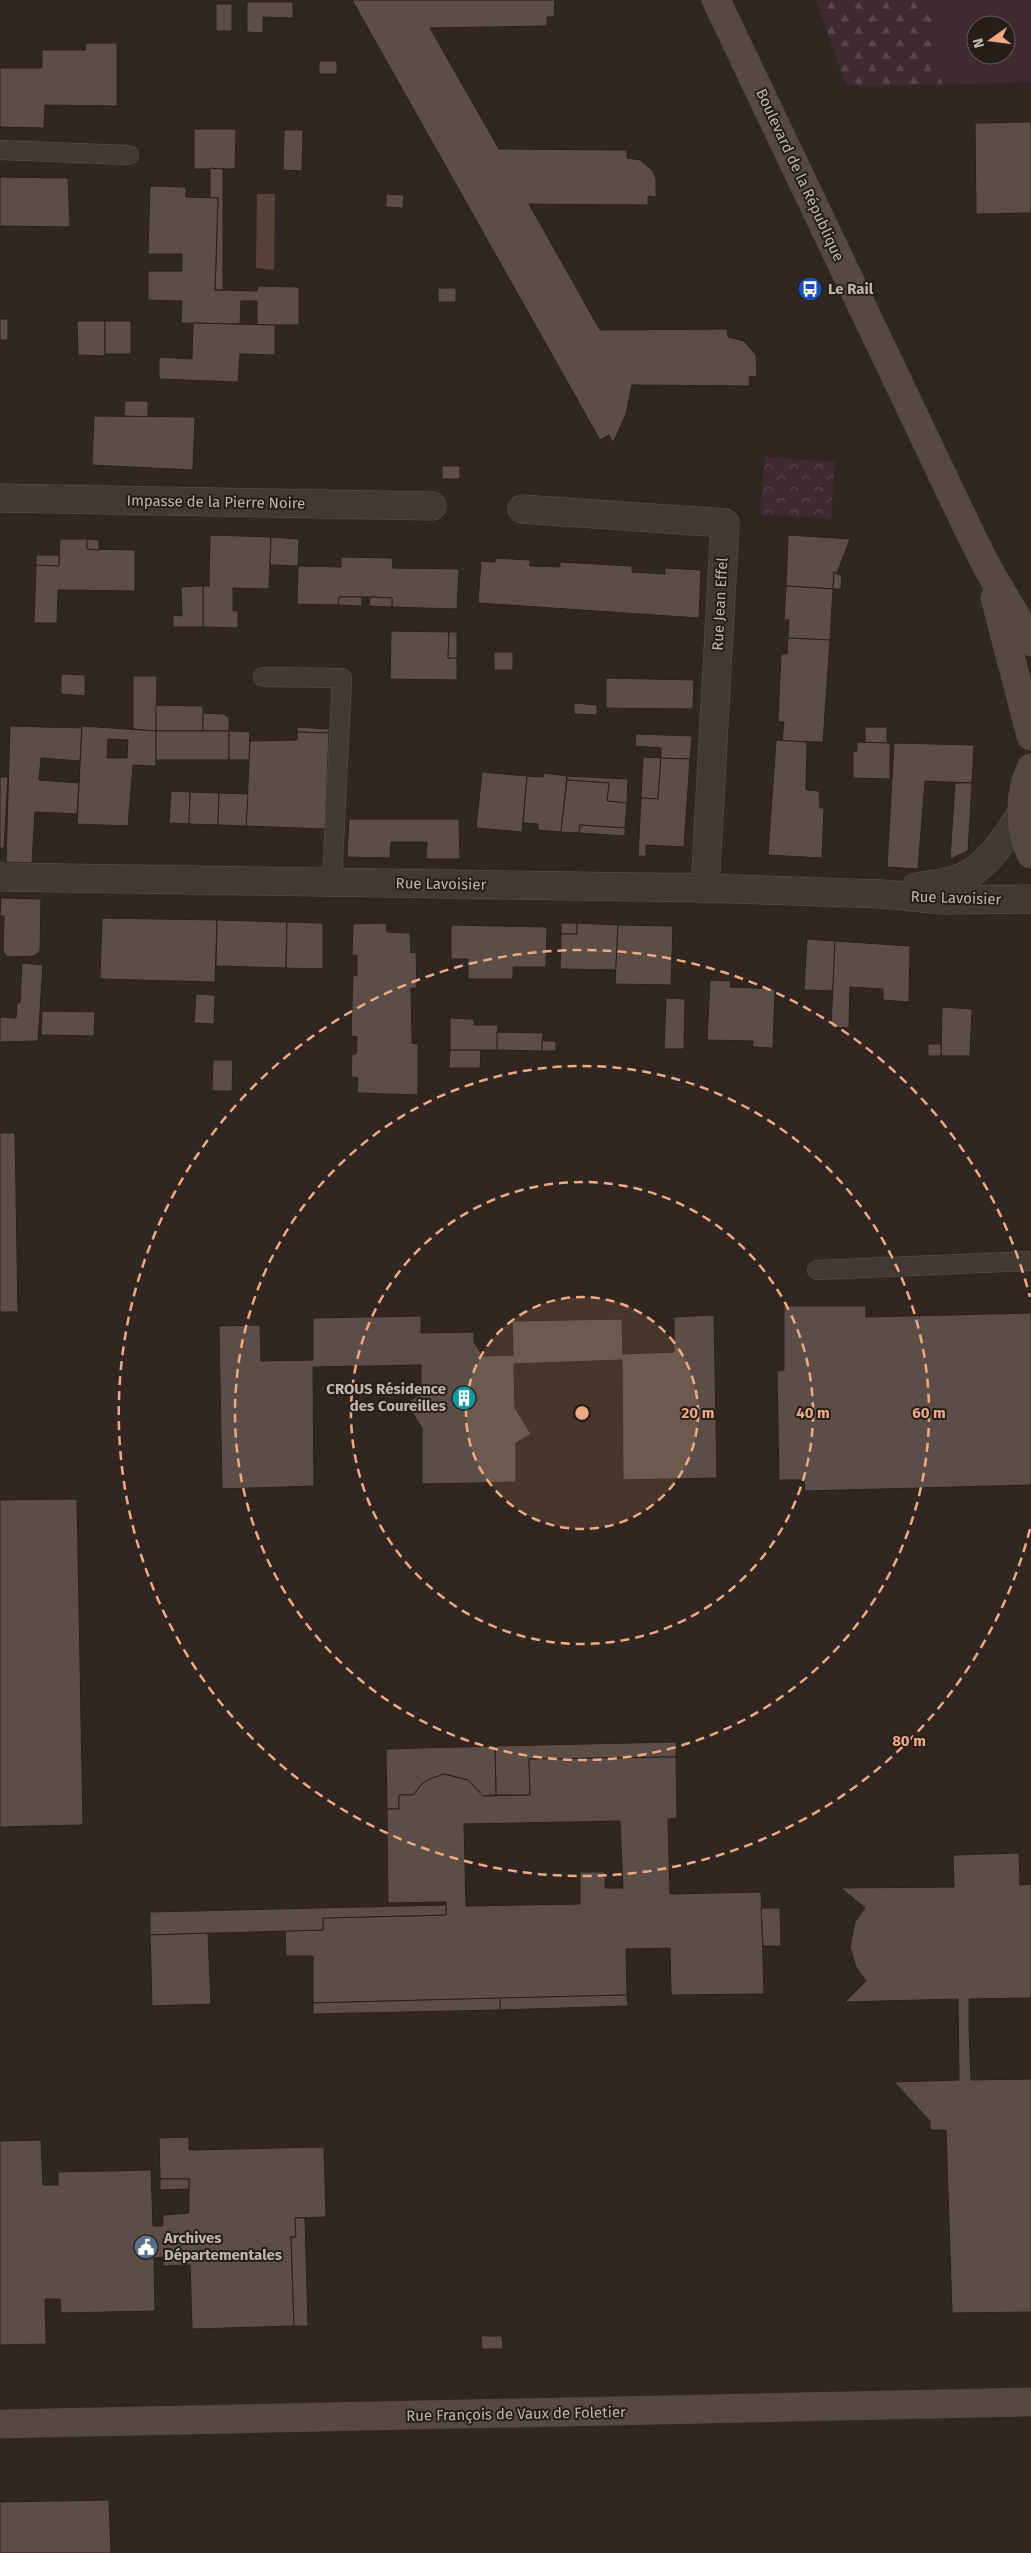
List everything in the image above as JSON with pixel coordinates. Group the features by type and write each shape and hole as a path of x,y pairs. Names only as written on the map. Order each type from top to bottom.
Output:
{"street":[{"name":"Boulevard de la République","path":"716,0 987,567 1031,642"},
{"name":"Impasse de la Pierre Noire","path":"0,498 432,506"},
{"name":"Rue Jean Effel","path":"522,509 725,523 705,888"},
{"name":"Boulevard de la République","path":"987,567 1031,736"},
{"path":"1031,768 1023,793 1022,813 1024,832 1031,854"},
{"name":"Rue Lavoisier","path":"882,894 966,876 980,866 1001,844 1022,813"},
{"name":"Rue Lavoisier","path":"0,877 705,888 882,894 943,900 1031,899"},
{"name":"Rue François de Vaux de Foletier","path":"0,2424 723,2411 1031,2402"}],"lane":[{"path":"0,150 129,155"},
{"path":"263,677 342,678 332,883"},
{"path":"817,1270 1031,1261"}],"green space":[{"path":"816,0 930,0 942,85 846,86"},
{"path":"930,0 1031,0 1031,82 942,85"},
{"path":"765,457 835,462 831,519 760,514"}],"shaded area":[{"path":"257,194 275,194 274,270 256,268"}],"building":[{"path":"352,0 555,0 554,17 547,17 547,26 430,28 499,149 627,150 627,158 640,160 653,171 656,179 656,197 648,196 648,205 529,204 600,330 727,329 728,337 744,341 756,355 757,376 749,377 750,386 632,385 626,414 613,443 609,435 600,440"},
{"path":"247,2 293,2 293,18 263,17 263,33 247,32"},
{"path":"216,4 232,4 232,31 216,31"},
{"path":"86,43 117,43 117,106 45,105 44,128 0,127 0,68 42,68 42,50 85,50"},
{"path":"319,61 337,61 337,74 319,74"},
{"path":"1031,122 1031,213 976,214 975,123"},
{"path":"194,129 236,129 235,169 194,169"},
{"path":"284,130 303,130 302,171 283,170"},
{"path":"210,168 223,169 223,290 215,290 218,198 210,198"},
{"path":"0,177 68,178 70,227 0,226"},
{"path":"150,186 186,187 186,197 218,198 215,290 257,291 258,286 299,287 299,325 257,325 257,301 241,301 240,324 181,323 182,301 148,300 148,271 182,271 182,254 148,254"},
{"path":"386,194 404,195 403,208 386,207"},
{"path":"438,288 456,288 456,302 438,302"},
{"path":"0,319 8,319 8,340 0,340"},
{"path":"77,321 105,321 105,356 78,355"},
{"path":"105,321 131,321 131,354 105,354"},
{"path":"193,323 275,325 275,355 240,354 238,382 159,379 159,357 192,359"},
{"path":"125,401 148,401 148,417 124,416"},
{"path":"94,416 195,417 193,470 92,465"},
{"path":"442,466 460,466 460,479 442,479"},
{"path":"210,535 271,537 269,589 233,588 233,611 238,611 238,628 203,627 203,586 209,586"},
{"path":"788,535 850,539 837,573 834,572 833,589 786,586"},
{"path":"271,537 299,539 298,566 270,565"},
{"path":"60,539 87,539 87,549 135,550 135,591 58,590 57,623 34,623 36,565 59,566"},
{"path":"87,539 99,540 99,550 87,549"},
{"path":"36,555 59,555 59,566 36,565"},
{"path":"341,557 392,558 393,568 459,569 457,609 392,607 392,598 370,597 339,597 338,605 297,604 298,566 341,567"},
{"path":"495,558 530,560 530,566 560,567 560,562 632,566 632,572 665,574 665,568 701,570 699,618 478,603 481,561 495,562"},
{"path":"834,572 842,576 841,589 833,589"},
{"path":"203,586 203,627 173,627 173,615 182,616 181,587"},
{"path":"786,586 833,589 830,640 788,638 789,620 784,620"},
{"path":"339,597 362,597 362,606 338,605"},
{"path":"370,597 392,598 392,607 369,606"},
{"path":"391,631 449,632 448,658 457,658 457,680 390,679"},
{"path":"449,632 457,632 457,658 448,658"},
{"path":"788,638 830,640 823,742 782,741 784,722 778,722 781,654 787,654"},
{"path":"494,652 513,652 513,670 494,670"},
{"path":"61,674 85,675 85,696 61,694"},
{"path":"133,676 157,676 156,731 133,729"},
{"path":"606,678 694,680 693,709 606,708"},
{"path":"574,703 597,705 597,715 574,714"},
{"path":"156,705 203,706 203,731 156,731"},
{"path":"203,713 224,714 229,718 229,731 203,731"},
{"path":"10,726 82,728 80,761 41,758 39,780 79,783 77,814 35,812 32,863 6,862"},
{"path":"82,726 156,731 156,766 133,765 128,826 77,824","holes":["108,739 128,740 127,758 107,758"]},
{"path":"297,727 329,729 329,733 297,732"},
{"path":"865,727 887,727 887,743 865,743"},
{"path":"156,731 229,731 229,760 156,760"},
{"path":"229,731 250,732 249,760 229,760"},
{"path":"297,732 329,733 325,829 246,826 250,741 297,740"},
{"path":"636,734 692,736 690,759 661,758 661,748 635,746"},
{"path":"776,740 807,742 806,790 819,791 820,808 824,808 822,858 768,855"},
{"path":"857,742 890,743 890,779 853,778 853,751 857,751"},
{"path":"894,743 974,745 972,783 925,781 918,869 887,867"},
{"path":"643,757 661,758 658,799 641,798"},
{"path":"661,758 690,759 684,847 646,845 646,856 638,856 641,798 658,799"},
{"path":"482,772 527,776 522,832 476,828"},
{"path":"544,773 567,776 561,832 538,830 538,824 523,823 527,776 543,777"},
{"path":"567,776 628,779 627,803 607,801 609,783 567,780"},
{"path":"0,777 8,777 4,848 0,848"},
{"path":"567,780 609,783 607,801 627,803 625,828 580,825 579,833 561,832"},
{"path":"955,783 972,783 968,851 950,859"},
{"path":"171,791 190,792 189,824 169,823"},
{"path":"190,792 219,793 218,825 189,824"},
{"path":"219,793 248,794 246,826 218,825"},
{"path":"349,819 459,819 460,859 426,859 427,842 391,842 390,858 347,857"},
{"path":"580,825 625,828 625,836 579,833"},
{"path":"1,898 41,899 40,951 34,956 7,957 3,951 4,916 0,916"},
{"path":"102,918 217,920 215,982 100,979"},
{"path":"217,920 287,922 286,968 216,966"},
{"path":"287,922 323,923 323,969 286,968"},
{"path":"386,923 387,932 410,933 411,953 416,952 417,988 411,988 412,1043 418,1044 418,1095 357,1093 358,1078 351,1077 352,1054 356,1054 357,1037 351,1036 353,975 357,976 357,955 352,955 353,924"},
{"path":"561,923 577,923 577,934 561,934"},
{"path":"577,923 618,925 616,970 560,969 561,934 577,934"},
{"path":"451,925 547,927 546,967 513,967 513,979 468,979 468,959 451,959"},
{"path":"618,925 673,926 671,985 615,984"},
{"path":"807,939 835,941 833,991 804,990"},
{"path":"835,941 910,946 909,1002 883,1000 883,989 850,987 849,1028 831,1027"},
{"path":"22,963 43,965 38,1041 0,1042 0,1017 16,1018 17,1003 20,1003"},
{"path":"710,980 731,981 730,987 775,989 773,1048 753,1047 753,1041 707,1040"},
{"path":"196,994 215,995 214,1024 194,1023"},
{"path":"666,998 685,999 684,1049 664,1049"},
{"path":"942,1007 972,1009 970,1056 941,1056"},
{"path":"42,1011 95,1012 94,1036 41,1035"},
{"path":"450,1018 474,1019 474,1025 498,1025 497,1050 450,1050"},
{"path":"497,1032 543,1033 542,1051 497,1050"},
{"path":"542,1041 556,1041 556,1051 542,1051"},
{"path":"928,1044 941,1044 941,1056 928,1056"},
{"path":"450,1050 481,1050 480,1068 449,1068"},
{"path":"213,1060 233,1060 232,1091 212,1091"},
{"path":"0,1133 15,1133 18,1312 0,1312"},
{"path":"784,1306 866,1306 866,1317 1031,1313 1031,1485 805,1491 804,1480 779,1480 777,1371 784,1370"},
{"name":"CROUS Résidence des Coureilles","path":"714,1315 717,1478 623,1480 622,1360 514,1364 515,1408 531,1434 516,1443 516,1482 477,1483 422,1484 422,1428 406,1403 421,1394 421,1365 313,1367 314,1486 222,1489 219,1326 260,1325 261,1361 313,1360 313,1318 421,1316 421,1333 474,1332 474,1342 483,1356 513,1355 512,1321 622,1319 623,1354 674,1352 674,1317"},
{"path":"77,1499 83,1825 0,1827 0,1500"},
{"path":"676,1742 676,1757 529,1759 530,1795 496,1795 495,1746"},
{"path":"495,1746 496,1795 483,1796 468,1780 444,1774 422,1784 413,1795 399,1795 399,1809 387,1809 386,1749"},
{"path":"676,1757 677,1818 668,1819 670,1894 761,1892 764,1994 671,1995 670,1948 626,1949 627,1995 313,2003 313,1956 286,1956 285,1931 323,1930 323,1918 446,1915 446,1902 388,1903 387,1809 399,1809 399,1795 413,1795 422,1784 444,1774 468,1780 483,1796 530,1795 529,1759","holes":["620,1821 623,1888 605,1888 605,1872 580,1872 580,1904 466,1906 464,1824"]},
{"path":"1019,1853 1020,1885 1031,1884 1031,1998 969,1999 969,2029 971,2080 1031,2079 1031,2312 952,2313 946,2130 930,2130 930,2121 894,2082 959,2080 958,1999 845,2002 866,1981 856,1967 850,1947 855,1922 865,1908 841,1888 954,1887 953,1855"},
{"path":"446,1905 446,1915 323,1918 323,1930 150,1935 150,1912"},
{"path":"761,1908 780,1908 781,1946 763,1946"},
{"path":"208,1933 211,2004 152,2006 150,1935"},
{"path":"627,1995 628,2006 500,2010 500,1998"},
{"path":"500,1998 500,2010 313,2014 313,2003"},
{"name":"Archives Départementales","path":"189,2137 189,2150 324,2147 326,2217 295,2218 296,2237 291,2237 294,2326 192,2329 190,2265 163,2266 163,2257 154,2258 155,2311 61,2313 60,2299 45,2299 46,2344 0,2345 0,2141 41,2140 43,2185 58,2185 58,2172 151,2170 153,2226 163,2226 163,2215 189,2213 189,2179 160,2179 159,2138"},
{"path":"160,2179 189,2179 189,2189 160,2190"},
{"path":"295,2218 305,2218 308,2326 294,2326 291,2237 296,2237"},
{"path":"481,2336 502,2336 503,2349 482,2349"},
{"path":"109,2500 111,2553 0,2553 0,2502"}],"place":[{"name":"Le Rail","path":"810,289"},
{"name":"CROUS Résidence des Coureilles","path":"464,1398"},
{"name":"Archives Départementales","path":"146,2247"}]}
